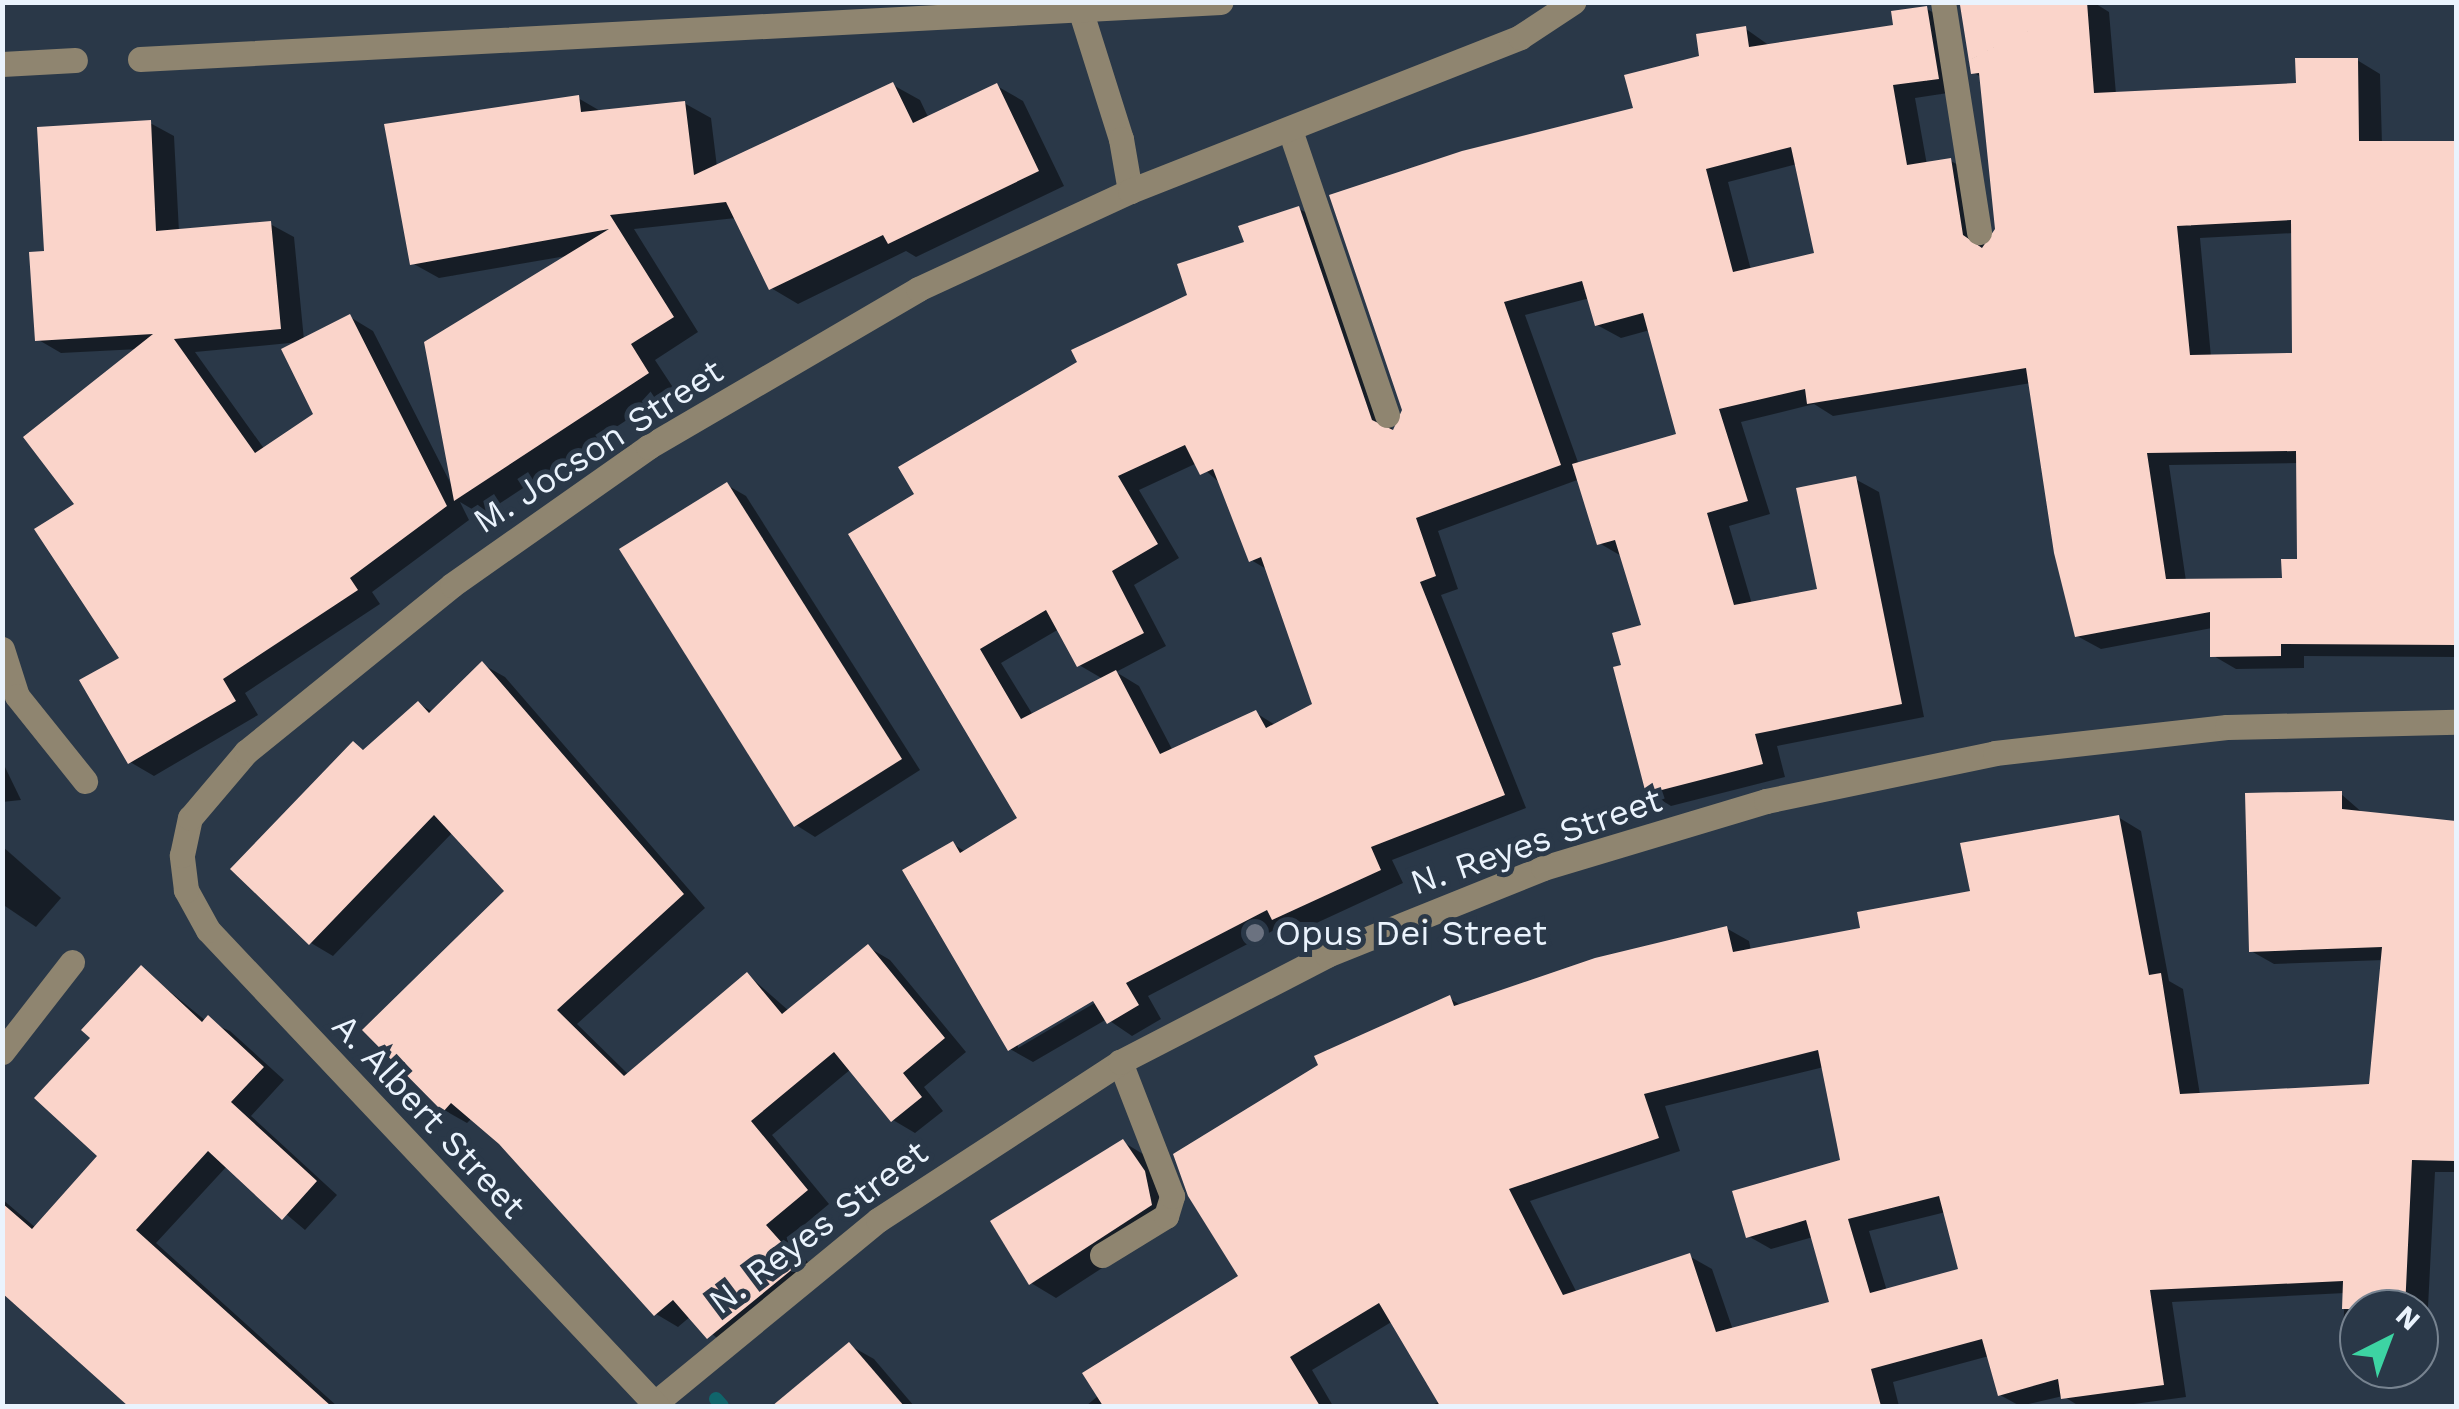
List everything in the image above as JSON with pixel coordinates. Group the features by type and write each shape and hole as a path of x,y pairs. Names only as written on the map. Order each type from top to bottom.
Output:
{"street":[{"path":"140,58 1220,2"},
{"name":"M. Jocson Street","path":"182,855 190,818 246,752 452,585 648,447 918,289 1130,191 1520,37 1574,2"},
{"path":"1943,2 1979,232"},
{"path":"1080,10 1122,139 1130,191"},
{"path":"2,64 75,60"},
{"path":"1290,130 1387,415"},
{"path":"2,649 17,696 85,781"},
{"name":"N. Reyes Street","path":"656,1405 878,1220 1120,1062 1327,955 1543,868 1766,801 2014,751 2226,727 2456,722"},
{"name":"A. Albert Street","path":"182,855 186,890 208,930 656,1405"},
{"path":"2,1052 72,962"},
{"path":"1102,1255 1166,1216 1172,1196 1120,1062"}],"building":[{"path":"2087,2 2094,93 2296,83 2295,58 2358,58 2359,141 2456,141 2456,645 2281,644 2281,656 2210,657 2210,612 2075,637 2054,553 2026,368 1807,404 1805,389 1719,409 1748,501 1707,513 1734,605 1817,589 1796,488 1856,476 1902,704 1755,734 1763,764 1646,794 1613,667 1621,665 1612,633 1641,625 1615,540 1597,545 1572,464 1676,434 1643,313 1595,326 1582,281 1504,302 1561,465 1416,518 1436,576 1420,582 1505,795 1371,847 1381,870 1272,920 1267,910 1126,983 1139,1005 1107,1024 1093,1001 1008,1051 902,870 953,841 960,853 1017,818 848,534 914,494 898,467 1077,362 1071,350 1187,295 1177,264 1244,242 1238,226 1299,206 1372,420 1393,430 1402,410 1329,195 1462,151 1633,108 1624,75 1699,56 1696,34 1746,26 1749,47 1893,25 1891,11 1927,6 1939,79 1893,85 1907,165 1951,158 1963,235 1982,248 1995,229 1979,73 1971,74 1960,5","holes":["1791,147 1814,253 1733,272 1706,169","2291,220 2292,353 2190,355 2177,226","1185,445 1200,475 1213,469 1249,562 1261,557 1312,704 1266,728 1256,710 1160,754 1116,670 1021,719 980,649 1046,610 1077,667 1144,633 1112,571 1158,544 1118,476","2296,451 2297,559 2281,559 2282,578 2166,579 2147,453"]},
{"path":"893,82 913,123 997,83 1039,171 888,244 883,235 769,290 726,202 610,215 674,317 631,344 649,373 454,501 424,342 609,229 410,265 384,124 579,95 581,112 685,101 694,175"},
{"path":"151,120 156,231 271,221 281,329 174,339 255,453 313,414 281,349 350,314 447,506 350,578 358,590 223,679 236,701 128,764 79,680 119,658 34,529 74,504 23,437 153,334 35,341 29,252 44,251 37,127"},
{"path":"727,482 902,759 794,827 619,549"},
{"path":"482,661 684,894 557,1010 624,1076 747,972 782,1014 868,944 945,1038 903,1073 922,1097 891,1122 834,1052 751,1121 808,1190 766,1225 800,1263 707,1339 673,1300 654,1316 499,1144 451,1103 443,1112 362,1030 504,891 434,815 309,945 230,869 353,741 363,750 418,701 429,713"},
{"path":"2342,791 2342,809 2456,821 2456,1161 2412,1160 2406,1289 2343,1289 2343,1281 2150,1290 2164,1385 2061,1399 2058,1379 1998,1396 1982,1339 1871,1369 1881,1406 1440,1406 1379,1303 1290,1357 1320,1406 1103,1406 1082,1373 1238,1276 1188,1196 1173,1154 1318,1065 1314,1056 1450,995 1454,1006 1595,958 1727,926 1733,952 1860,928 1857,912 1970,891 1960,843 2119,815 2149,975 2161,973 2180,1094 2369,1084 2382,947 2249,952 2245,793","holes":["1818,1050 1840,1160 1732,1191 1746,1238 1806,1220 1829,1302 1716,1332 1690,1253 1563,1295 1509,1189 1659,1138 1644,1094","1939,1196 1958,1269 1870,1293 1848,1219"]},
{"path":"141,965 202,1022 208,1015 264,1067 231,1102 317,1181 282,1220 208,1151 136,1230 331,1406 128,1406 2,1293 2,1203 32,1229 97,1156 34,1098 90,1038 81,1030"},
{"path":"1123,1139 1145,1171 1152,1205 1029,1285 990,1221"},
{"path":"849,1342 904,1406 772,1406"}],"waterway":[{"path":"716,1399 722,1406"}],"place":[{"name":"Opus Dei Street","path":"1255,933"}]}
